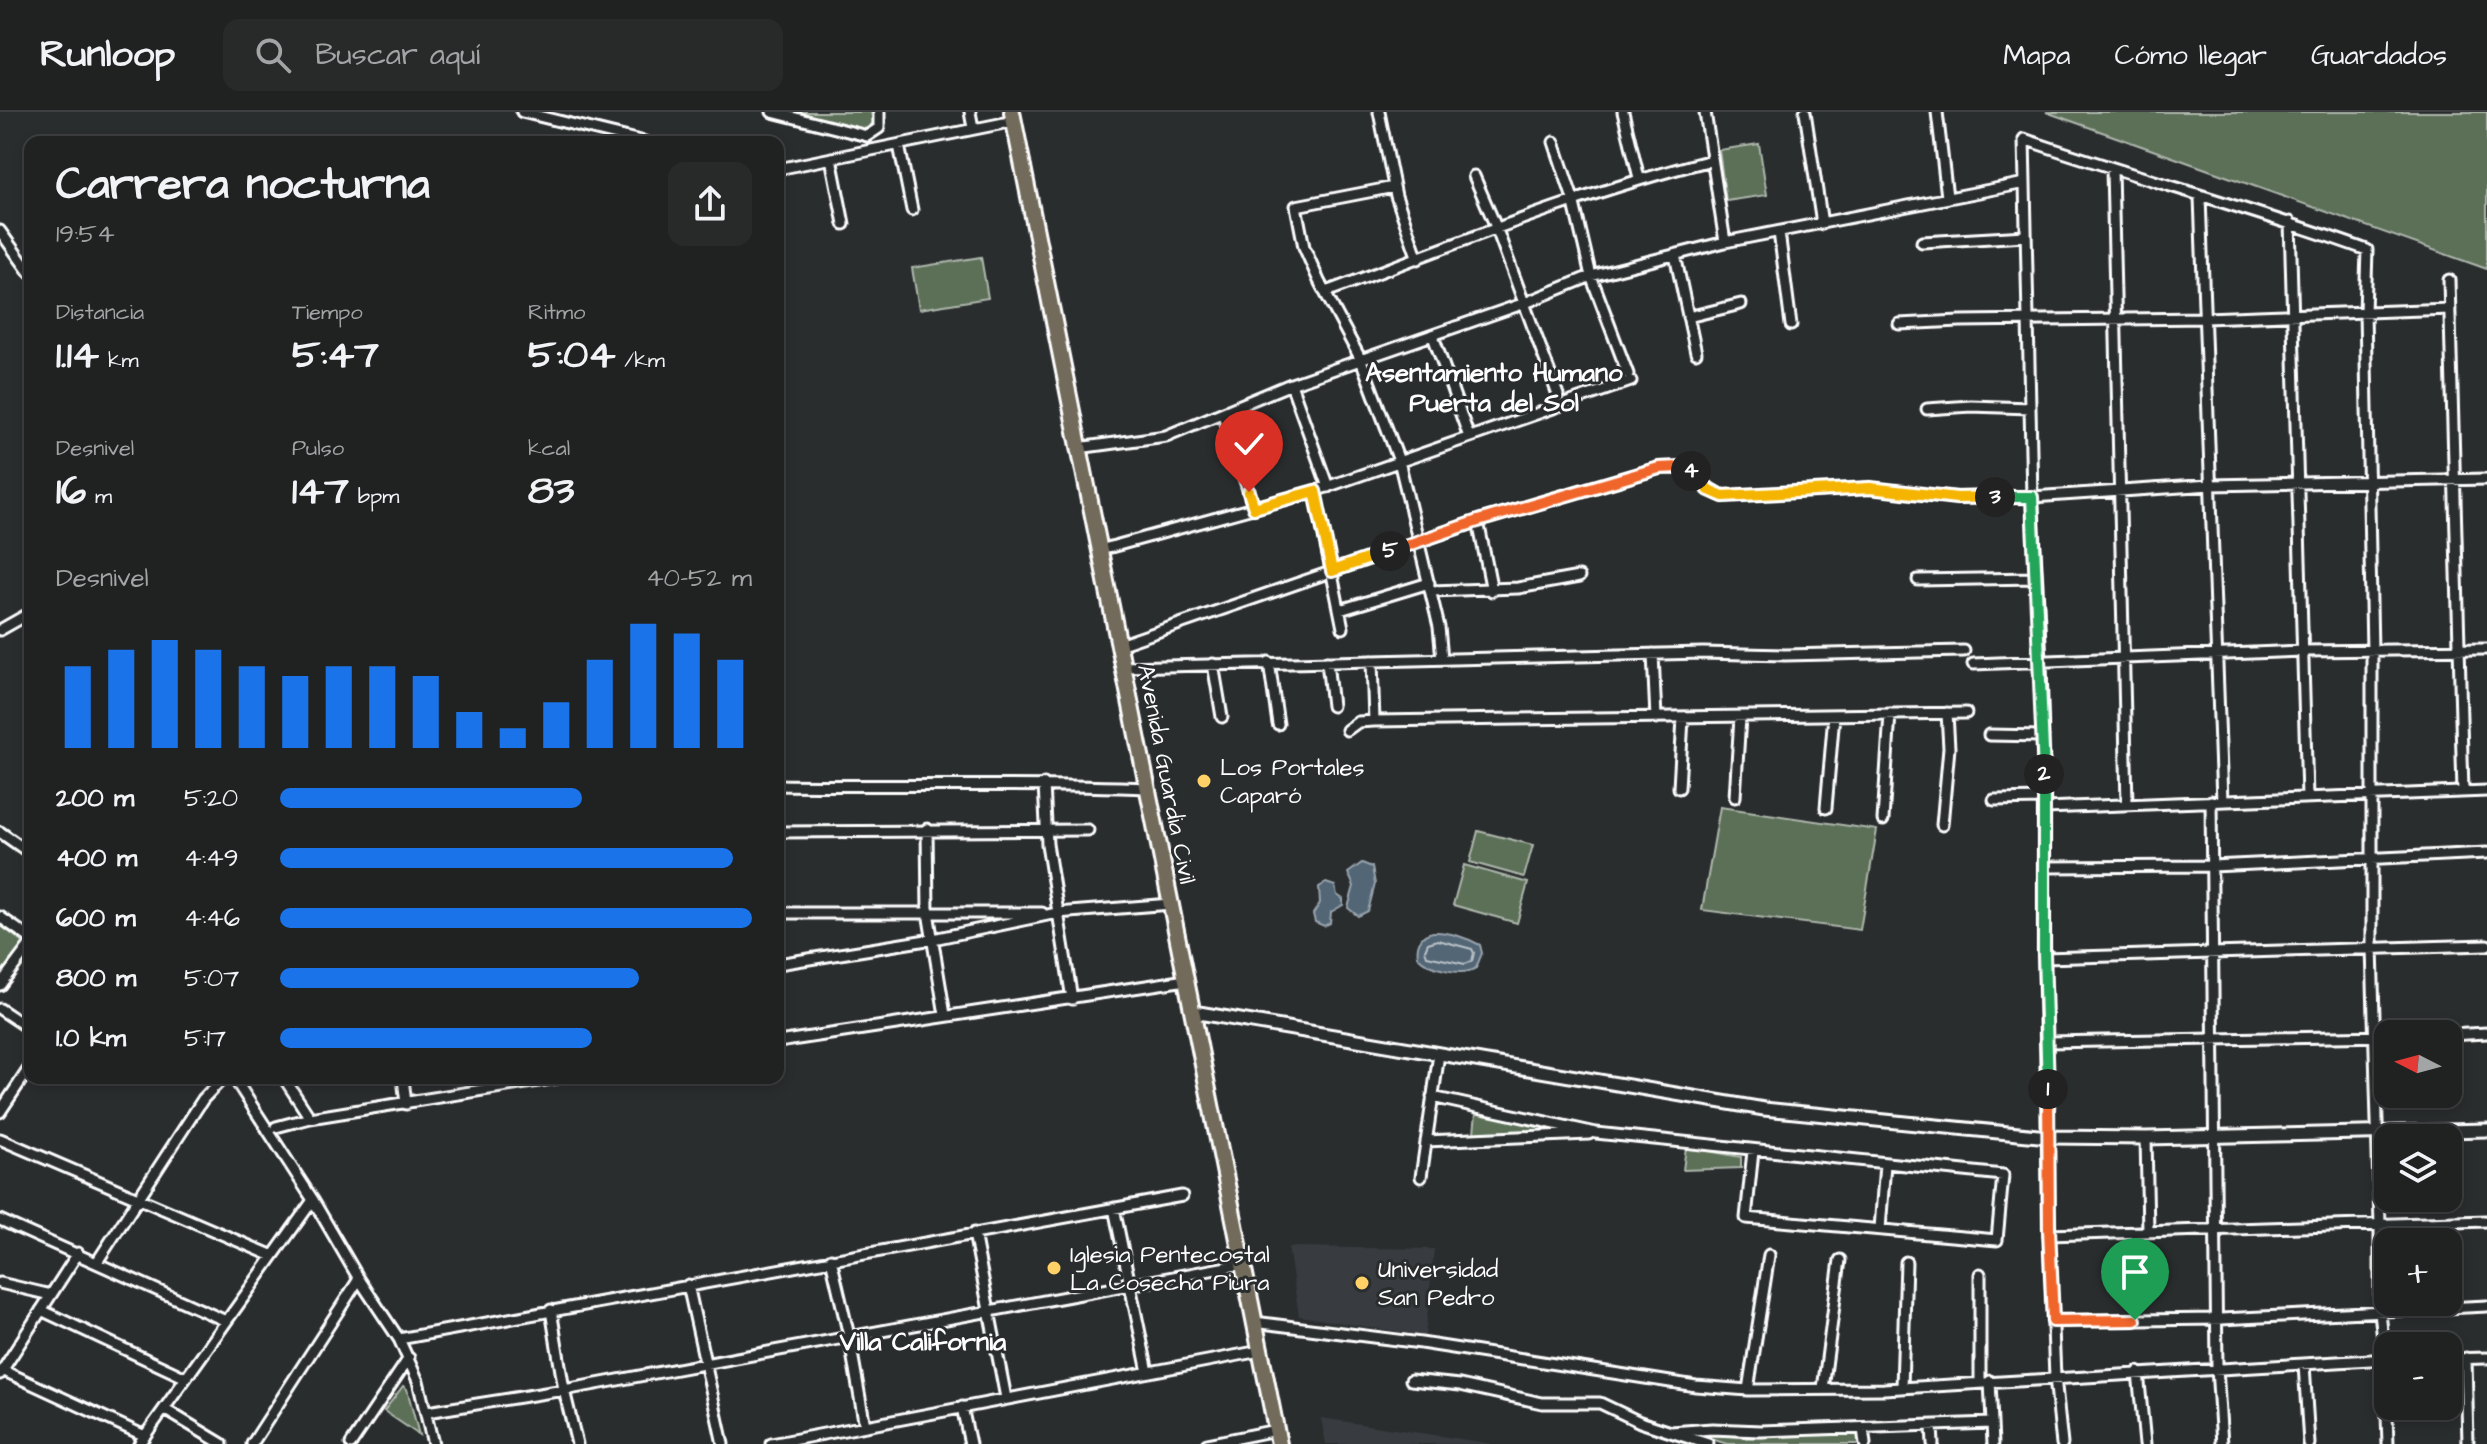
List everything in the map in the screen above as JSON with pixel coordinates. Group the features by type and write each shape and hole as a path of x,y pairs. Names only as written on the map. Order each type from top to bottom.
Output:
{"highway":[{"name":"Avenida Guardia Civil","path":"1013,116 1277,1437"}],"street":[{"path":"522,112 620,136"},
{"path":"772,112 867,136 879,128 879,112"},
{"path":"970,112 973,128"},
{"path":"1379,112 1394,187 1418,259"},
{"path":"1623,112 1639,178"},
{"path":"1705,112 1725,242"},
{"path":"1805,112 1822,224"},
{"path":"1937,112 1947,197"},
{"path":"784,168 899,145 1013,116"},
{"path":"2062,1444 2055,1377 2049,1235 2043,736 2032,497 2024,139 2200,197 2290,222 2367,250 2365,312 2372,651 2374,1020"},
{"path":"1100,550 1328,487 1629,377 1591,276 1573,199 1554,142"},
{"path":"899,145 912,210"},
{"path":"831,158 844,224"},
{"path":"1326,292 1573,199 1712,160"},
{"path":"2112,169 2127,804"},
{"path":"1474,176 1558,395"},
{"path":"1078,448 1166,436 1291,384 1525,303 1591,276 1725,242 2025,183"},
{"path":"1394,187 1296,206 1304,247 1361,360 1399,461 1439,627 1442,659"},
{"path":"2200,197 2218,654 2212,952 2217,1368 2222,1444"},
{"path":"2290,222 2307,797"},
{"path":"0,231 24,265"},
{"path":"1779,232 1791,325"},
{"path":"1922,242 2026,236"},
{"path":"1675,255 1696,353"},
{"path":"2449,280 2463,792"},
{"path":"1688,317 1741,304"},
{"path":"1899,324 2450,309"},
{"path":"1433,336 1469,437"},
{"path":"1291,384 1328,487"},
{"path":"1927,409 1971,406 2030,408"},
{"path":"1223,414 1254,508"},
{"path":"1119,645 1478,521 1659,468 1679,467 1693,472 1709,490 1723,496 1870,488 1957,498 2032,497 2211,485 2487,479"},
{"path":"1315,491 1343,628"},
{"path":"1478,521 1492,591"},
{"path":"1340,610 1430,587 1492,591 1579,577"},
{"path":"1918,580 2036,578"},
{"path":"0,630 24,616"},
{"path":"1973,664 2303,651 2487,649"},
{"path":"1123,667 1653,654 1964,651"},
{"path":"1653,654 1656,718"},
{"path":"1372,661 1374,721"},
{"path":"1269,662 1278,724"},
{"path":"1327,662 1332,706"},
{"path":"1213,664 1222,717"},
{"path":"1942,825 1949,748 1947,713"},
{"path":"1347,730 1358,722 1374,721 1966,713"},
{"path":"1883,820 1890,714"},
{"path":"1826,808 1834,715"},
{"path":"1735,797 1740,717"},
{"path":"1679,788 1683,718"},
{"path":"1989,735 2043,736"},
{"path":"1044,784 1046,830 1072,999"},
{"path":"784,785 923,787 1044,784 1148,788"},
{"path":"1994,800 2127,804 2487,791"},
{"path":"927,829 928,912 945,1015"},
{"path":"784,832 1088,830"},
{"path":"0,832 24,849"},
{"path":"2044,867 2212,866 2487,853"},
{"path":"784,913 1057,913 1171,904"},
{"path":"784,963 933,939 1057,913"},
{"path":"0,917 24,934"},
{"path":"2044,958 2487,945"},
{"path":"0,985 24,953"},
{"path":"784,1041 1186,980"},
{"path":"0,1009 24,1025"},
{"path":"1193,1012 1764,1109 2049,1137 2374,1133"},
{"path":"2462,1034 2487,1033"},
{"path":"2047,1042 2374,1037"},
{"path":"1421,1177 1439,1054"},
{"path":"0,1112 24,1076"},
{"path":"97,1262 203,1099 217,1084"},
{"path":"238,1084 399,1339 409,1358 427,1412 433,1444"},
{"path":"288,1084 310,1118"},
{"path":"404,1084 406,1104"},
{"path":"276,1127 310,1118 522,1084"},
{"path":"1432,1097 1596,1133 2003,1175 1997,1240 1746,1218 1753,1151"},
{"path":"2462,1131 2487,1130"},
{"path":"1426,1141 1596,1133"},
{"path":"2146,1138 2148,1231"},
{"path":"0,1139 273,1256"},
{"path":"1880,1229 1885,1164"},
{"path":"399,1339 1182,1196"},
{"path":"78,1253 1,1372 142,1440 313,1200"},
{"path":"1114,1208 1148,1372"},
{"path":"2380,1212 2380,1225"},
{"path":"0,1220 226,1321"},
{"path":"2049,1235 2487,1221"},
{"path":"974,1233 1006,1398"},
{"path":"1748,1390 1769,1255"},
{"path":"831,1259 865,1426"},
{"path":"1823,1389 1840,1260"},
{"path":"1902,1387 1906,1262"},
{"path":"427,1412 564,1390 1243,1264"},
{"path":"1980,1274 1985,1382 1993,1444"},
{"path":"252,1444 359,1279"},
{"path":"0,1283 51,1295"},
{"path":"688,1285 723,1444"},
{"path":"2462,1307 2487,1306"},
{"path":"41,1310 186,1378"},
{"path":"551,1310 564,1390 577,1444"},
{"path":"2053,1321 2217,1319 2374,1312"},
{"path":"1254,1322 1421,1343 1696,1386 1748,1390 1902,1387 2374,1360"},
{"path":"771,1444 1260,1351"},
{"path":"351,1444 409,1358"},
{"path":"2462,1358 2487,1358"},
{"path":"2466,1358 2468,1444"},
{"path":"2304,1364 2309,1444"},
{"path":"2138,1372 2145,1444"},
{"path":"1411,1380 1460,1385 1542,1403 1600,1403 1640,1422 1708,1444"},
{"path":"962,1407 970,1444"},
{"path":"164,1409 222,1444"},
{"path":"2388,1420 2388,1444"},
{"path":"1671,1432 1992,1423"},
{"path":"1932,1426 1933,1444"},
{"path":"1863,1428 1865,1444"},
{"path":"1207,1444 1277,1437"}],"shaded area":[{"name":"Universidad San Pedro","path":"1288,1247 1434,1249 1425,1336 1299,1316"},
{"path":"1321,1418 1493,1444 1326,1444"}],"green space":[{"path":"801,112 871,112 873,123 863,131 801,115"},
{"path":"2046,112 2487,112 2487,269"},
{"path":"1759,144 1767,195 1726,201 1719,150"},
{"path":"981,257 988,298 919,309 912,268"},
{"path":"1720,807 1877,830 1860,930 1702,910"},
{"path":"1478,831 1533,845 1524,877 1470,862"},
{"path":"1464,865 1528,883 1517,923 1453,905"},
{"path":"0,925 24,945 0,979"},
{"path":"1476,1113 1569,1131 1474,1133"},
{"path":"1686,1147 1741,1157 1741,1168 1683,1170"},
{"path":"403,1386 407,1389 419,1435 384,1411"},
{"path":"1702,1432 1747,1438 1860,1432 1861,1444 1727,1444 1702,1436"}],"water":[{"path":"1362,863 1372,867 1375,884 1368,911 1358,916 1348,908 1354,886 1348,873"},
{"path":"1326,883 1335,886 1343,905 1331,912 1330,923 1324,926 1315,922 1313,914 1320,903 1319,887"},
{"path":"1433,932 1457,936 1480,945 1482,953 1476,968 1455,972 1438,968 1418,957 1418,944 1425,935"}],"place":[{"name":"Los Portales Caparó","path":"1204,781"},
{"name":"Iglesia Pentecostal La Cosecha Piura","path":"1054,1268"},
{"name":"Universidad San Pedro","path":"1362,1283"}],"district":[{"name":"Asentamiento Humano Puerta del Sol","path":"1494,387"},
{"name":"Villa California","path":"923,1341"}],"route":[{"path":"1249,492 1254,508 1315,491 1332,571 1478,521 1659,468 1679,467 1693,472 1709,490 1723,496 1870,488 1957,498 2032,497 2041,660 2053,1321 2135,1320"}]}
